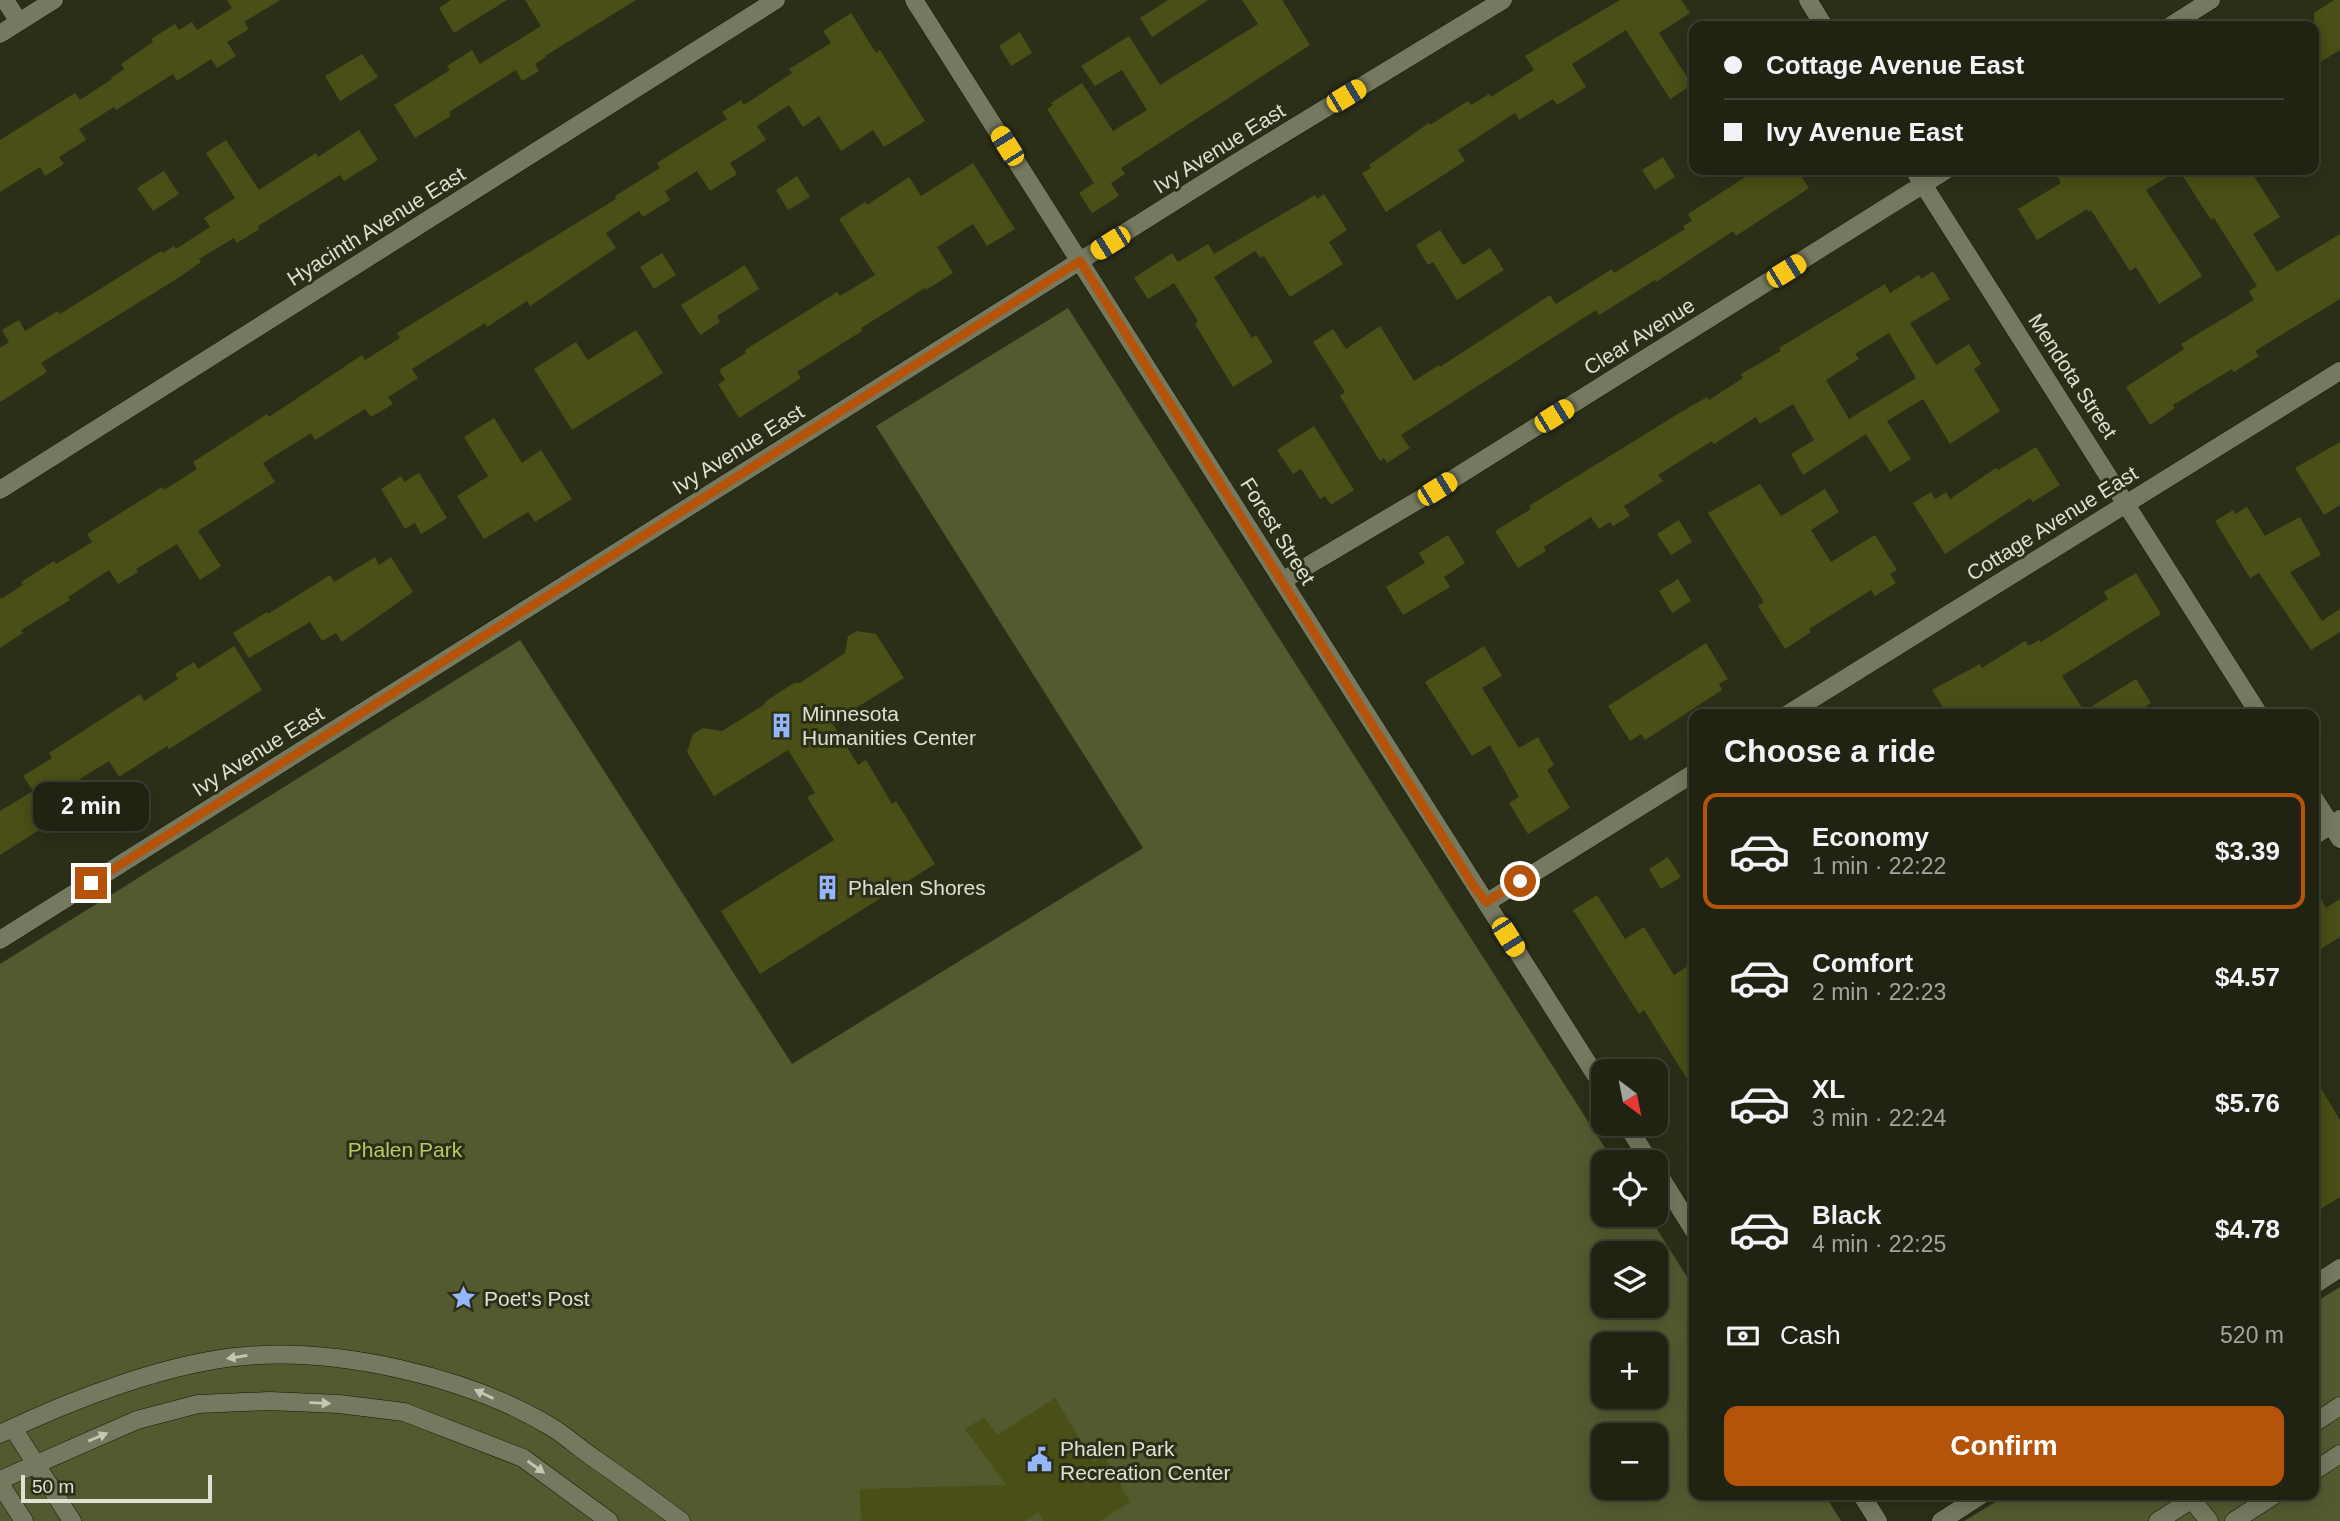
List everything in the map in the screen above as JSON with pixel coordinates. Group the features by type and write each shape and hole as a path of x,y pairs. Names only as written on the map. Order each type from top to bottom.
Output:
{"street":[{"path":"5,0 19,22"},
{"path":"0,34 54,0"},
{"name":"Hyacinth Avenue East","path":"0,490 776,0"},
{"name":"Forest Street","path":"914,0 1591,1068"},
{"name":"Ivy Avenue East","path":"0,940 1080,261 1503,0"},
{"path":"1808,0 1821,21"},
{"path":"2178,21 2211,0"},
{"name":"Mendota Street","path":"1919,177 2256,709"},
{"name":"Clear Avenue","path":"1282,581 1437,489 1919,177"},
{"name":"Cottage Avenue East","path":"1796,709 2340,370"},
{"path":"1486,902 1689,776"},
{"path":"2319,805 2337,828 2319,834"},
{"path":"1668,1188 1689,1220"},
{"path":"2319,1282 2340,1268"},
{"path":"72,1521 35,1464 6,1431 39,1415 178,1367 246,1356 323,1357 408,1370 475,1390 548,1425 681,1521"},
{"path":"24,1521 0,1482 35,1464 136,1420 198,1404 269,1401 340,1404 404,1412 523,1458 609,1521"},
{"path":"2319,1420 2340,1406"},
{"path":"2319,1468 2340,1454"},
{"path":"1865,1500 1878,1521"},
{"path":"1941,1521 1974,1500"},
{"path":"2158,1521 2191,1500"},
{"path":"2198,1500 2209,1521"},
{"path":"2234,1521 2267,1500"}],"green space":[{"name":"Phalen Park","path":"1068,308 1591,1126 1591,1136 1597,1136 1606,1150 1591,1150 1591,1227 1656,1227 1664,1241 1591,1241 1591,1318 1668,1318 1668,1247 1689,1280 1689,1500 1828,1500 1841,1521 0,1521 0,964 520,640 792,1064 1143,848 876,426"},
{"path":"2340,1287 2340,1521 1964,1521 1999,1500 2319,1500 2319,1300"}],"building":[{"path":"227,0 280,0 244,22 249,29 227,42 236,56 217,68 211,59 177,81 173,74 116,110 114,107 79,129 86,140 59,157 64,164 45,176 40,167 0,192 0,140 75,93 80,100 112,79 124,69 121,64 153,42 151,39 175,24 179,30 192,22 197,30 232,8"},
{"path":"451,0 507,0 454,33 439,8"},
{"path":"525,0 636,0 545,56 535,64 539,71 522,81 516,70 449,112 451,116 415,138 394,105 450,70 447,66 472,50 480,64 541,26"},
{"path":"1168,0 1208,0 1152,37 1140,18"},
{"path":"1242,0 1282,0 1310,45 1121,168 1125,174 1111,183 1119,196 1092,213 1079,193 1094,183 1047,109 1053,105 1051,103 1082,83 1113,131 1147,110 1122,70 1095,86 1081,66 1129,36 1160,85 1258,24"},
{"path":"1620,0 1681,0 1690,13 1659,33 1689,80 1689,87 1670,99 1626,30 1572,64 1586,87 1557,105 1553,99 1519,120 1515,113 1458,150 1465,161 1386,212 1362,173 1371,168 1369,165 1429,123 1430,125 1468,101 1471,105 1489,94 1491,97 1534,70 1525,56"},
{"path":"2334,0 2340,0 2340,50 2319,63 2319,21 2314,21 2314,13"},
{"path":"851,13 876,53 880,50 925,121 884,147 873,130 841,151 819,116 803,127 789,105 757,126 766,140 730,163 737,174 710,191 697,171 665,191 670,200 643,217 639,211 606,233 616,248 530,306 527,301 487,327 485,323 412,369 418,378 388,397 393,404 371,417 365,409 315,440 311,433 263,463 275,482 198,531 221,566 200,580 177,544 136,569 138,572 118,584 109,570 68,597 70,600 21,630 23,633 0,648 0,597 1,599 23,585 21,582 54,561 56,564 92,542 87,534 162,487 164,490 197,469 193,462 267,414 269,417 362,355 365,360 400,338 397,333 616,199 615,196 660,168 657,163 727,119 722,112 741,100 744,105 792,73 789,69 831,43 823,31"},
{"path":"1020,32 1032,53 1011,66 999,46"},
{"path":"362,54 378,77 340,101 325,76"},
{"path":"359,130 378,160 344,181 340,175 258,226 259,229 237,243 234,238 199,259 201,262 178,278 41,363 47,372 0,402 0,348 9,342 2,330 19,320 25,331 58,311 60,314 161,251 163,253 174,246 176,249 210,227 204,218 235,198 206,153 226,140 259,190 316,153 318,157"},
{"path":"1663,157 1675,177 1655,190 1642,170"},
{"path":"973,163 1015,229 987,246 973,224 937,247 953,273 861,328 862,331 797,372 801,378 739,418 718,384 725,380 719,370 746,353 745,350 837,292 840,296 875,275 839,219 865,202 867,205 909,177 921,196"},
{"path":"164,171 179,194 153,211 137,188"},
{"path":"1748,175 1800,175 1809,188 1736,236 1733,231 1656,282 1655,280 1599,315 1596,310 1401,435 1410,448 1387,463 1384,458 1380,461 1340,396 1345,392 1313,342 1333,329 1346,349 1380,326 1414,381 1550,295 1556,304 1612,269 1614,273 1685,229 1683,226 1692,221 1688,214"},
{"path":"2057,175 2171,175 2146,190 2202,276 2159,304 2136,267 2130,271 2091,210 2089,212 2087,209 2037,240 2018,209 2061,183"},
{"path":"2182,175 2253,175 2280,217 2253,234 2277,272 2340,234 2340,299 2255,351 2259,356 2234,372 2232,369 2173,405 2175,408 2150,425 2126,387 2184,349 2181,344 2254,300 2249,291 2257,286 2214,218 2211,220"},
{"path":"797,176 810,197 788,210 776,190"},
{"path":"1324,194 1347,230 1329,242 1343,264 1290,297 1264,256 1260,258 1255,251 1214,277 1252,338 1256,335 1273,362 1233,387 1195,324 1198,321 1174,283 1148,299 1134,278 1172,253 1178,262 1208,244 1214,254 1315,195 1317,199"},
{"path":"1440,230 1463,265 1490,248 1504,270 1457,300 1433,262 1428,265 1416,245"},
{"path":"662,253 676,275 654,289 640,267"},
{"path":"745,265 759,289 717,316 720,322 700,335 681,305"},
{"path":"1933,271 1950,299 1910,323 1936,365 1969,344 1981,364 1974,369 2000,411 1950,444 1923,399 1887,421 1911,459 1890,472 1866,434 1803,475 1791,454 1814,440 1793,404 1760,424 1756,417 1658,475 1663,481 1624,506 1630,516 1613,526 1610,522 1599,529 1591,517 1544,547 1546,551 1518,568 1495,531 1531,509 1529,506 1681,412 1707,397 1709,400 1743,378 1741,374 1781,351 1779,348 1885,284 1890,293 1919,275 1921,279","holes":["1889,333 1916,378 1849,419 1826,380 1859,359 1855,354"]},
{"path":"636,330 663,373 572,430 534,369 576,342 588,360"},
{"path":"494,418 522,463 541,450 572,499 535,522 528,512 484,539 457,496 488,476 464,437"},
{"path":"1314,426 1354,490 1331,505 1325,496 1320,499 1301,469 1293,474 1277,450"},
{"path":"2340,442 2340,505 2324,515 2295,468"},
{"path":"2036,447 2060,485 2033,502 2030,498 1945,554 1913,503 1931,492 1935,499 1946,492 1950,499 1996,468 1998,470"},
{"path":"419,473 447,518 421,534 415,523 405,529 381,489 401,476 404,482"},
{"path":"1760,484 1781,516 1825,489 1839,512 1811,530 1831,562 1875,535 1897,570 1890,574 1896,583 1875,596 1871,590 1809,629 1811,632 1785,649 1758,606 1764,602 1708,513"},
{"path":"2247,507 2265,536 2300,517 2321,555 2290,572 2322,621 2340,609 2340,632 2311,650 2259,573 2250,578 2215,521 2233,510 2235,514"},
{"path":"1679,520 1692,542 1671,555 1657,534"},
{"path":"1448,535 1465,563 1444,577 1450,587 1403,615 1386,587 1425,563 1419,553"},
{"path":"375,557 379,565 391,557 413,592 342,642 336,633 322,641 310,622 249,658 233,633 330,575 334,582"},
{"path":"2136,573 2161,614 2062,676 2083,709 1944,709 1932,690 1980,664 1982,668 2025,641 2029,646 2039,640 2041,642 2108,599 2104,592"},
{"path":"1678,579 1691,601 1672,613 1659,591"},
{"path":"857,631 876,634 904,678 832,723 858,765 866,760 892,804 896,801 935,864 760,974 721,911 834,840 807,797 815,793 788,750 714,796 687,752 693,734 703,728 722,731 794,683 800,683 845,653 848,636"},
{"path":"1706,643 1728,679 1719,684 1722,690 1645,740 1641,734 1630,741 1608,706"},
{"path":"234,646 262,690 119,777 109,761 72,784 83,802 0,855 0,811 33,791 23,776 52,758 49,753 140,694 144,701 178,679 175,674 194,662 198,669"},
{"path":"1484,646 1502,676 1482,688 1519,748 1538,737 1554,765 1547,770 1570,808 1528,834 1509,803 1519,797 1490,745 1472,756 1425,682"},
{"path":"2136,679 2151,703 2142,709 2087,709"},
{"path":"1668,857 1681,877 1661,889 1649,869"},
{"path":"1597,895 1625,939 1644,927 1674,975 1689,965 1689,1082 1644,1010 1639,1014 1573,910"},
{"path":"2319,896 2326,908 2340,899 2340,937 2319,950"},
{"path":"2319,1085 2340,1120 2340,1197 2319,1210"},
{"name":"Phalen Park Recreation Center","path":"1055,1398 1094,1462 1105,1457 1130,1502 1100,1521 1043,1521 1038,1512 1025,1521 861,1521 860,1489 1006,1485 965,1429 984,1417 997,1435"}],"place":[{"name":"Minnesota Humanities Center","path":"782,725"},
{"name":"Phalen Shores","path":"828,887"},
{"name":"Poet's Post","path":"464,1298"},
{"name":"Phalen Park Recreation Center","path":"1040,1460"}],"route":[{"path":"91,883 1080,261 1473,885 1486,902 1520,881"}]}
